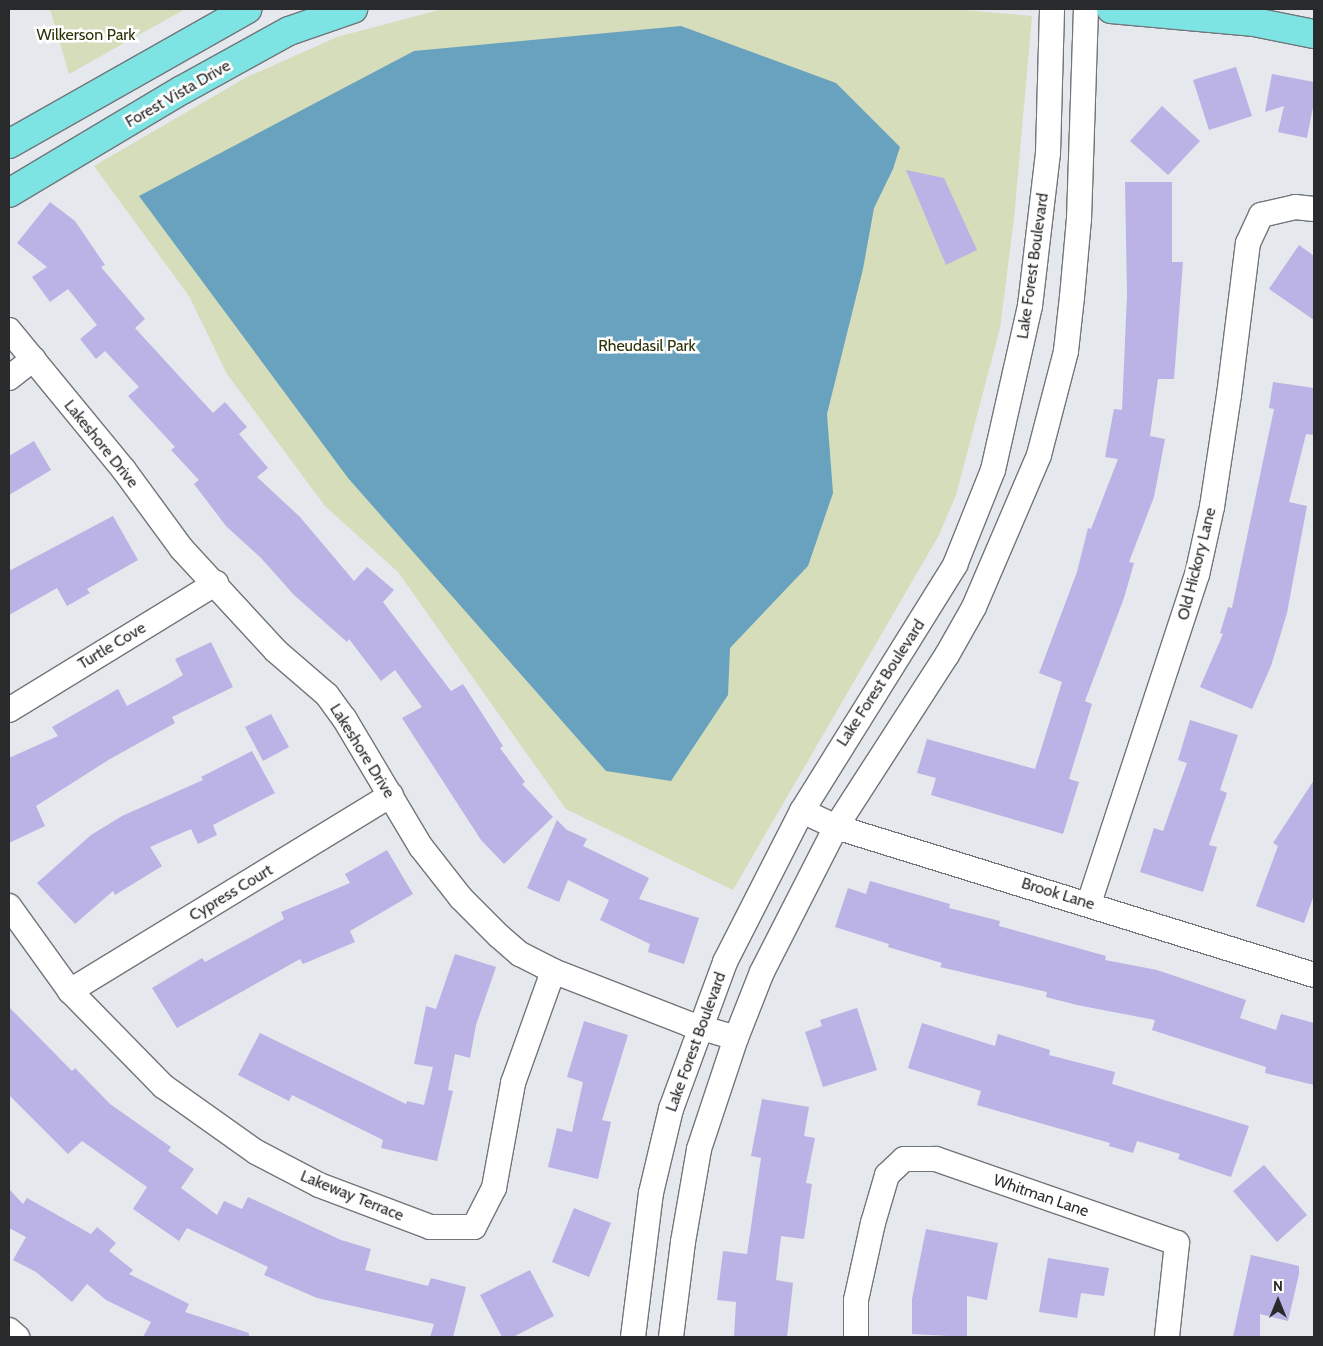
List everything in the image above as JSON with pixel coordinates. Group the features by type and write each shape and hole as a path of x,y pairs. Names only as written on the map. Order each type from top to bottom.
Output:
{"main road":[{"path":"9,144 248,9"},
{"name":"Forest Vista Drive","path":"9,193 182,90 289,31 353,9"},
{"path":"1111,9 1254,22 1314,34"}],"street":[{"name":"Lake Forest Boulevard","path":"633,1337 651,1193 670,1108 700,1027 743,923 802,811 955,565 993,470 1030,306 1048,153 1052,9"},
{"path":"671,1337 683,1242 699,1149 736,1038 789,914 836,827 948,655 974,607 1038,455 1066,351 1072,297 1079,218 1086,9"},
{"name":"Old Hickory Lane","path":"1089,903 1197,575 1212,507 1229,395 1241,276 1248,243 1261,215 1295,207 1314,209"},
{"name":"Lakeshore Drive","path":"9,330 124,470 182,548 216,583 276,651 327,695 391,795 421,847 461,898 520,954 553,971 700,1027 736,1038"},
{"path":"9,378 33,359"},
{"name":"Turtle Cove","path":"9,710 216,583"},
{"name":"Cypress Court","path":"70,991 391,795"},
{"name":"Brook Lane","path":"802,811 836,827 1089,903 1314,975"},
{"name":"Lakeway Terrace","path":"9,906 70,991 163,1086 256,1152 319,1185 430,1227 456,1229 474,1227 494,1188 513,1082 553,971"},
{"name":"Whitman Lane","path":"856,1337 856,1300 873,1224 887,1175 904,1159 936,1159 1177,1244 1167,1337"},
{"path":"9,1330 18,1337"}],"green space":[{"name":"Wilkerson Park","path":"50,9 185,9 69,74"},
{"name":"Rheudasil Park","path":"443,9 953,9 1032,16 1014,218 1000,328 956,495 939,535 733,890 566,809 398,572 325,506 227,374 189,296 94,166 247,77 337,37"}],"water":[{"name":"Rheudasil Park","path":"681,26 836,83 900,147 893,169 874,208 863,269 827,414 833,493 808,566 730,648 728,695 671,781 606,771 348,478 139,196 414,51"}],"building":[{"path":"1236,67 1252,116 1209,130 1193,80"},
{"path":"1272,74 1314,82 1314,102 1307,138 1278,132 1284,106 1265,112"},
{"path":"1162,106 1200,141 1168,175 1130,141"},
{"path":"906,170 944,178 977,250 946,265"},
{"path":"1125,182 1172,182 1172,262 1183,262 1174,379 1158,379 1150,436 1165,439 1154,497 1129,562 1134,563 1124,598 1085,701 1092,704 1069,779 1079,782 1063,834 931,795 936,778 917,773 927,739 1035,769 1062,682 1039,673 1077,572 1088,528 1091,529 1118,459 1105,457 1114,409 1122,410 1127,295"},
{"path":"50,202 75,221 105,265 101,267 145,319 135,328 213,413 225,402 247,427 239,434 268,468 257,477 300,517 354,581 367,567 394,590 383,602 451,691 463,684 503,746 500,748 525,782 522,784 553,817 504,864 481,840 402,718 422,707 395,670 381,681 349,639 347,642 294,595 261,558 226,526 194,484 199,480 171,450 175,447 128,396 139,387 105,351 96,359 80,339 97,325 68,289 50,302 32,277 47,267 17,243"},
{"path":"1299,245 1314,256 1314,320 1269,289"},
{"path":"1273,382 1314,388 1314,435 1306,434 1289,502 1307,506 1287,613 1271,666 1252,709 1200,687 1223,634 1220,633 1228,607 1232,608 1274,409 1269,408"},
{"path":"34,441 51,470 9,495 9,456"},
{"path":"113,516 138,560 87,589 90,593 67,606 57,588 9,615 9,571"},
{"path":"211,642 233,687 172,717 175,723 110,759 36,806 45,826 9,843 9,758 58,736 52,727 118,689 127,706 168,684 183,675 175,659"},
{"path":"271,714 289,747 263,761 245,727"},
{"path":"1190,720 1238,735 1220,790 1227,793 1209,845 1217,847 1203,892 1140,872 1154,828 1163,831 1187,763 1178,760"},
{"path":"252,751 275,793 213,825 217,835 198,844 191,829 150,847 162,866 115,895 113,891 75,924 37,883 91,835 122,816 203,780 201,777"},
{"path":"1314,780 1314,895 1304,923 1256,906 1278,846 1273,843"},
{"path":"557,820 567,830 587,839 583,846 649,878 639,899 699,918 684,964 648,952 650,944 600,920 609,900 568,880 559,902 527,888"},
{"path":"387,850 413,894 350,931 355,942 303,964 300,959 177,1028 152,988 202,958 205,962 284,919 281,912 350,883 345,874"},
{"path":"870,881 950,904 949,908 1000,921 999,926 1106,956 1105,960 1157,970 1246,1000 1240,1018 1276,1030 1281,1014 1314,1023 1314,1085 1265,1073 1266,1067 1152,1030 1155,1020 1077,1005 1046,997 1047,992 940,967 942,963 888,947 889,944 835,927 848,888 866,894"},
{"path":"455,954 496,967 476,1025 470,1058 455,1054 448,1090 453,1091 437,1161 381,1148 383,1140 292,1095 289,1101 238,1075 260,1033 406,1104 407,1101 424,1105 433,1067 414,1064 426,1006 436,1009"},
{"path":"9,1007 72,1071 75,1068 110,1104 171,1147 168,1151 194,1169 181,1188 217,1215 224,1201 242,1209 248,1197 341,1240 371,1249 365,1270 428,1286 431,1278 466,1287 453,1337 430,1337 434,1324 317,1298 264,1275 268,1267 187,1228 179,1241 133,1209 147,1187 82,1141 68,1154 9,1095"},
{"path":"857,1008 877,1070 823,1087 805,1032 822,1026 820,1020"},
{"path":"584,1021 628,1035 602,1120 611,1122 598,1179 548,1167 557,1128 572,1132 583,1082 567,1077"},
{"path":"922,1023 995,1046 998,1034 1050,1050 1049,1055 1115,1072 1112,1084 1249,1126 1231,1177 1178,1159 1180,1154 1137,1141 1133,1153 1109,1146 1110,1143 977,1105 981,1091 908,1068"},
{"path":"762,1099 809,1107 804,1136 815,1138 806,1183 812,1184 804,1239 781,1236 776,1280 793,1283 787,1337 734,1337 736,1302 717,1300 723,1251 747,1254 761,1158 751,1156"},
{"path":"1264,1165 1307,1215 1277,1242 1233,1191"},
{"path":"9,1189 23,1204 27,1198 91,1234 97,1227 116,1243 109,1251 133,1270 129,1274 189,1304 185,1312 249,1333 249,1337 143,1337 151,1322 106,1300 87,1284 72,1302 36,1272 13,1260 26,1237 9,1228"},
{"path":"574,1208 611,1223 589,1277 552,1262"},
{"path":"926,1229 998,1243 987,1300 967,1296 967,1337 912,1334 912,1299"},
{"path":"1251,1255 1299,1266 1299,1274 1288,1321 1260,1314 1260,1337 1233,1337"},
{"path":"1048,1258 1109,1268 1104,1296 1081,1293 1077,1318 1039,1312"},
{"path":"530,1270 554,1316 513,1337 502,1337 480,1295"}]}
